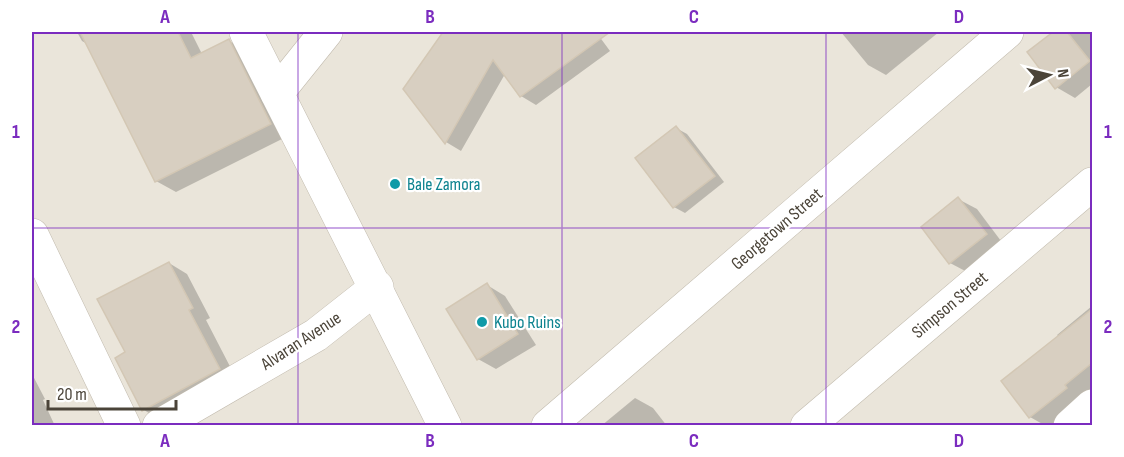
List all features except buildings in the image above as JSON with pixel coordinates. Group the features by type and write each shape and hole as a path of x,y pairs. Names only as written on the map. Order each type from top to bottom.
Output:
{"street":[{"path":"246,32 445,426"},
{"path":"277,93 326,32"},
{"name":"Georgetown Street","path":"550,425 1007,32"},
{"name":"Simpson Street","path":"807,426 1092,184"},
{"path":"32,235 124,426"},
{"name":"Alvaran Avenue","path":"159,426 316,335 376,287"},
{"path":"1070,426 1092,406"}],"shaded area":[{"path":"32,32 1092,32 1092,425 32,425"}],"place":[{"name":"Bale Zamora","path":"395,184"},
{"name":"Kubo Ruins","path":"482,322"}]}
